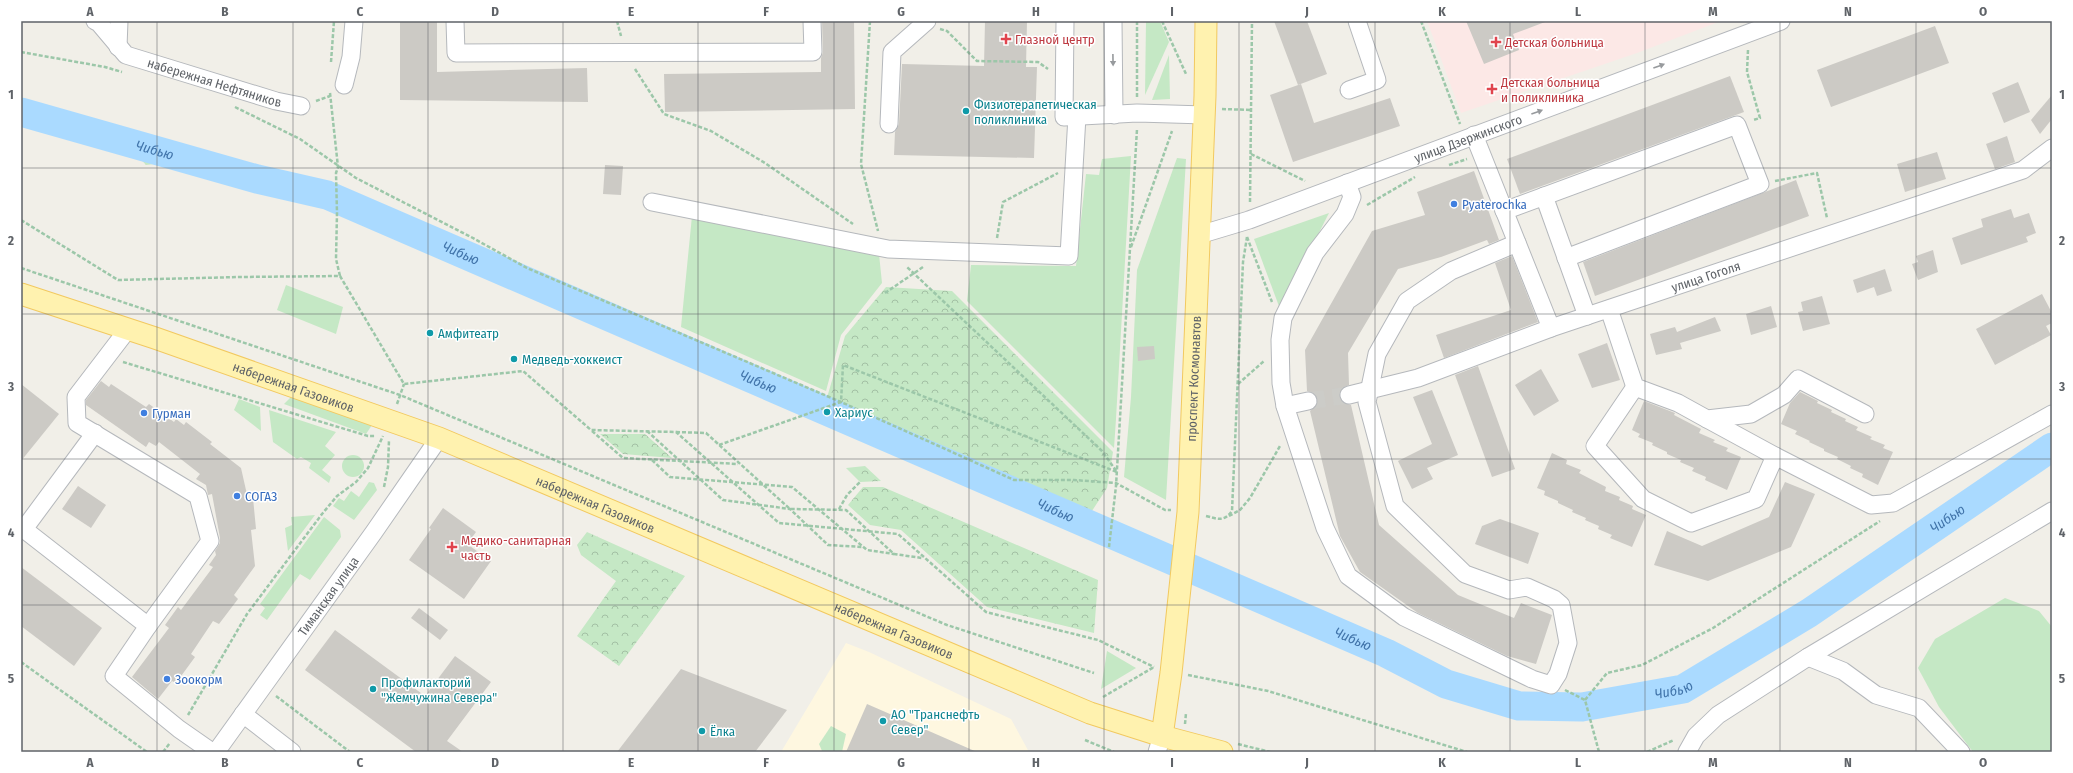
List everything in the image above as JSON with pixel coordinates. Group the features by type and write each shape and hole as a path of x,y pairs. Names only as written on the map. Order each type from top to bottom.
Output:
{"main road":[{"name":"проспект Космонавтов","path":"1159,744 1177,673 1180,577 1195,522 1199,235 1205,115 1206,21"},
{"name":"набережная Газовиков","path":"21,294 128,329 387,429 439,438 1090,713 1159,744 1229,747"}],"street":[{"name":"набережная Нефтяников","path":"95,21 99,23 126,55 269,99 301,106"},
{"path":"118,46 119,21"},
{"path":"337,87 351,57 354,21"},
{"path":"455,21 456,53 805,53 813,52 812,21"},
{"path":"889,124 892,52 927,21"},
{"path":"1066,21 1064,117 1137,113 1205,115"},
{"path":"1113,21 1114,115"},
{"path":"1349,90 1377,80 1357,21"},
{"name":"улица Дзержинского","path":"1199,235 1248,228 1347,183 1781,21"},
{"path":"652,202 888,249 1069,256 1077,116"},
{"path":"1504,210 1737,125 1760,184 1566,258"},
{"path":"1474,135 1516,244 1551,328"},
{"name":"улица Гоголя","path":"1349,395 1418,378 1551,328 1830,233 2023,170 2052,148"},
{"path":"1347,183 1352,197 1345,214 1315,253 1283,318 1282,327 1281,384 1285,406 1325,528 1348,576 1404,617 1532,678 1551,685 1558,674 1568,643 1561,605 1554,599 1527,587 1509,590 1465,574 1395,506 1367,402 1377,354 1407,301 1451,271 1516,244"},
{"path":"1544,196 1587,316"},
{"path":"1609,309 1635,386 1678,403 1775,456 1871,505 1893,503 2052,414"},
{"path":"128,329 76,397 78,423 198,496 210,542 148,626 114,676 180,729 212,752"},
{"path":"1707,419 1751,414 1784,395 1798,379 1865,414"},
{"path":"1635,386 1595,446 1642,499 1691,523 1756,499 1775,456"},
{"path":"1285,406 1308,401"},
{"path":"95,433 22,528 148,626"},
{"name":"Тиманская улица","path":"216,752 374,532 439,438"},
{"path":"1687,752 1699,732 1718,715 1808,657 2052,511"},
{"path":"1808,657 1843,671 1876,695 1919,708 1961,752"},
{"path":"243,714 292,752"}],"path":[{"path":"331,66 334,21"},
{"path":"870,21 862,164 879,236"},
{"path":"1109,547 1117,472 1130,251 1137,113 1137,21"},
{"path":"1162,21 1188,79"},
{"path":"1227,518 1232,511 1244,262 1248,228 1252,21"},
{"path":"1422,21 1460,126"},
{"path":"947,31 977,61 1038,62 1064,80"},
{"path":"1737,125 1760,118 1746,72 1748,43"},
{"path":"21,52 104,67 127,74"},
{"path":"301,106 330,97 337,87"},
{"path":"337,87 330,97 338,166 336,173 336,259 340,276 404,384 523,371 623,458 739,464"},
{"path":"231,105 300,139 356,178 471,237 527,268 841,402 1014,480 1074,480 1116,484 1165,510"},
{"path":"664,114 710,131 765,164 855,225"},
{"path":"1130,251 1172,129"},
{"path":"996,245 1003,202 1059,172 1059,165"},
{"path":"1760,184 1817,173 1830,233"},
{"path":"21,220 118,280 240,276 340,276"},
{"path":"1248,228 1282,327"},
{"path":"885,293 946,252"},
{"path":"21,268 400,396 947,625 1094,673"},
{"path":"934,291 1102,451 1117,472"},
{"path":"107,357 368,436 387,429"},
{"path":"841,402 843,365 1117,472"},
{"path":"719,445 841,402"},
{"path":"1195,522 1205,516 1220,520 1227,518 1240,510 1250,498 1292,428"},
{"path":"383,494 388,467 390,435 387,429"},
{"path":"163,752 180,729 247,614 322,514 337,496 356,482 368,468 387,429"},
{"path":"591,430 646,430 706,433 828,545 863,547"},
{"path":"646,430 723,500 790,509 846,510 894,554"},
{"path":"676,432 779,523 898,534 986,612 1098,640 1177,673 1268,691 1467,752"},
{"path":"652,460 670,477 792,487 867,550 924,558"},
{"path":"840,509 847,495 860,482"},
{"path":"1599,752 1585,700 1607,673 1642,665 1713,628 1886,518"},
{"path":"21,662 147,752"},
{"path":"1097,701 1177,673"},
{"path":"263,686 350,752"},
{"path":"1185,730 1186,707"},
{"path":"1085,740 1114,752"},
{"path":"1229,747 1270,752"}],"shaded area":[{"name":"Детская больница и поликлиника","path":"1427,21 1721,21 1637,53 1461,113"},
{"path":"846,643 869,652 1011,719 1029,752 781,752"}],"green space":[{"path":"1146,21 1160,21 1169,42 1145,95"},
{"path":"1169,55 1170,99 1152,100"},
{"path":"154,151 170,162 146,165 135,153"},
{"path":"1131,156 1114,448 967,301 971,265 1076,266 1086,174 1099,175 1102,159"},
{"path":"1177,158 1186,159 1166,500 1124,477 1131,397 1137,270"},
{"path":"1329,213 1280,309 1254,239"},
{"path":"692,216 879,254 882,283 841,335 826,391 681,327"},
{"path":"286,285 343,307 336,334 277,310"},
{"path":"886,287 952,291 1113,452 1107,488 1088,517 897,434 826,401 845,336"},
{"path":"294,394 374,422 366,434 284,404"},
{"path":"239,399 260,407 261,431 234,410"},
{"path":"269,410 336,432 325,446 335,455 322,470 331,477 329,483 309,468 311,463 301,457 297,459 273,442"},
{"path":"600,434 645,434 672,458 623,454"},
{"path":"353,455 361,458 364,466 361,474 353,477 345,474 342,466 345,458"},
{"path":"865,466 881,481 860,482 846,468"},
{"path":"369,482 374,483 377,490 354,520 333,506 339,498 344,501 351,491 359,497"},
{"path":"863,487 883,487 1098,580 1094,633 987,607 901,530 870,525 848,505"},
{"path":"315,515 288,551 285,528 292,525 291,517"},
{"path":"324,517 340,530 341,537 310,580 300,574 267,620 260,615 265,608 260,604"},
{"path":"587,532 685,576 619,666 577,636 616,581 581,555 577,545"},
{"path":"2005,598 2039,611 2052,627 2052,752 1973,752 1939,707 1918,668 1935,639"},
{"path":"1107,651 1136,668 1101,689"},
{"path":"831,726 846,734 842,752 822,751 819,744"}],"building":[{"path":"400,21 437,21 437,72 587,68 588,102 400,100"},
{"path":"822,21 854,21 855,109 665,112 664,74 821,72 821,58 823,52"},
{"name":"Физиотерапетическая поликлиника","path":"985,21 1027,21 1026,67 1037,67 1034,158 894,155 895,132 899,124 902,64 984,66"},
{"path":"1274,21 1307,21 1327,74 1298,85"},
{"name":"Детская больница","path":"1466,21 1545,22 1513,34 1519,50 1484,64"},
{"path":"1935,26 1949,63 1831,107 1817,70"},
{"path":"1730,76 1744,112 1520,194 1507,159"},
{"path":"2018,82 2030,112 2004,123 1992,93"},
{"path":"1301,84 1314,123 1390,98 1400,126 1293,162 1270,95"},
{"path":"2052,95 2052,119 2040,134 2031,120"},
{"path":"2007,136 2015,162 1995,169 1986,144"},
{"path":"1937,152 1946,179 1905,192 1897,164"},
{"path":"605,165 623,166 621,195 603,194"},
{"path":"1474,171 1499,240 1489,244 1487,240 1441,257 1398,269 1348,353 1349,385 1342,388 1339,397 1342,402 1351,405 1379,525 1458,595 1514,618 1521,603 1552,615 1536,664 1507,656 1418,613 1360,572 1340,536 1310,411 1317,404 1318,399 1315,394 1307,391 1305,350 1372,231 1425,215 1417,192"},
{"path":"1796,180 1809,216 1595,296 1583,262"},
{"path":"2011,209 2014,218 2029,213 2036,233 2026,237 2028,242 1961,265 1952,238 1983,227 1981,219"},
{"path":"1933,250 1938,272 1918,280 1912,264 1918,262 1916,256"},
{"path":"1512,256 1538,322 1444,358 1436,335 1511,310 1495,263"},
{"path":"1885,269 1892,291 1877,296 1874,287 1857,293 1853,280"},
{"path":"2042,294 2052,313 2052,323 2046,326 2051,335 1995,365 1976,329"},
{"path":"1822,296 1830,324 1803,331 1798,312 1803,311 1801,302"},
{"path":"1771,306 1777,327 1751,335 1746,314"},
{"path":"1715,317 1721,331 1680,343 1682,349 1656,355 1650,334 1675,327 1677,332"},
{"path":"1607,343 1620,380 1592,388 1578,354"},
{"path":"1154,346 1155,359 1138,361 1137,347"},
{"path":"1478,366 1515,469 1492,477 1455,375"},
{"path":"1541,369 1559,401 1534,416 1515,385"},
{"path":"101,381 109,387 111,384 146,407 149,404 174,422 176,419 184,425 186,422 212,442 210,444 241,468 248,499 253,498 256,529 251,530 255,566 234,595 238,599 219,624 213,621 191,654 195,657 176,683 172,681 158,699 132,677 169,628 165,625 178,607 181,610 213,567 209,565 216,555 215,551 220,543 220,538 212,494 208,495 206,485 196,479 200,474 159,442 156,446 149,442 146,447 86,405 86,400"},
{"path":"21,384 59,414 21,461"},
{"path":"1432,390 1458,455 1427,468 1433,479 1412,489 1398,461 1432,444 1413,397"},
{"path":"1800,392 1818,401 1817,403 1832,410 1831,412 1846,419 1845,421 1858,427 1856,430 1872,437 1870,439 1885,445 1883,448 1893,452 1878,485 1862,477 1863,474 1850,468 1851,466 1837,459 1838,457 1824,451 1824,449 1795,434 1797,431 1781,424 1790,403"},
{"path":"1644,401 1675,413 1674,415 1701,429 1699,433 1715,440 1713,442 1728,448 1726,451 1741,457 1727,490 1705,480 1706,477 1692,471 1694,468 1680,462 1681,460 1652,445 1653,443 1638,437 1640,434 1632,430"},
{"path":"1552,453 1567,460 1566,464 1581,470 1579,473 1606,487 1605,491 1620,497 1619,500 1633,506 1632,509 1646,515 1632,547 1610,538 1612,535 1598,529 1599,526 1585,520 1586,518 1572,512 1573,510 1558,503 1558,501 1544,495 1545,491 1537,488"},
{"path":"1785,482 1815,494 1791,547 1708,581 1654,565 1667,531 1702,546 1769,517"},
{"path":"78,486 106,505 91,528 62,509"},
{"path":"443,508 476,532 467,544 491,561 464,599 409,560 431,529 429,528"},
{"path":"1500,519 1539,533 1528,564 1475,544 1482,526"},
{"path":"21,567 102,628 74,666 21,626"},
{"path":"419,608 448,630 440,640 411,618"},
{"name":"Профилакторий \"Жемчужина Севера\"","path":"335,630 425,696 455,656 491,682 447,741 463,752 416,752 305,670"},
{"name":"Ёлка","path":"681,669 787,710 755,752 617,752"},
{"name":"АО \"Транснефть Север\"","path":"867,704 977,752 846,752"}],"waterway":[{"name":"Чибью","path":"21,112 257,179 327,195 1386,653 1446,684 1519,706 1582,707 1683,689 1809,613 2052,447"}],"tunnel":[{"path":"1308,401 1349,395"}],"place":[{"name":"Глазной центр","path":"1006,39"},
{"name":"Детская больница","path":"1496,42"},
{"name":"Детская больница и поликлиника","path":"1492,89"},
{"name":"Физиотерапетическая поликлиника","path":"966,111"},
{"name":"Pyaterochka","path":"1454,204"},
{"name":"Амфитеатр","path":"430,333"},
{"name":"Медведь-хоккеист","path":"514,359"},
{"name":"Хариус","path":"827,412"},
{"name":"Гурман","path":"144,413"},
{"name":"СОГАЗ","path":"237,496"},
{"name":"Медико-санитарная часть","path":"452,547"},
{"name":"Зоокорм","path":"167,679"},
{"name":"Профилакторий \"Жемчужина Севера\"","path":"373,689"},
{"name":"АО \"Транснефть Север\"","path":"883,721"},
{"name":"Ёлка","path":"702,731"}]}
